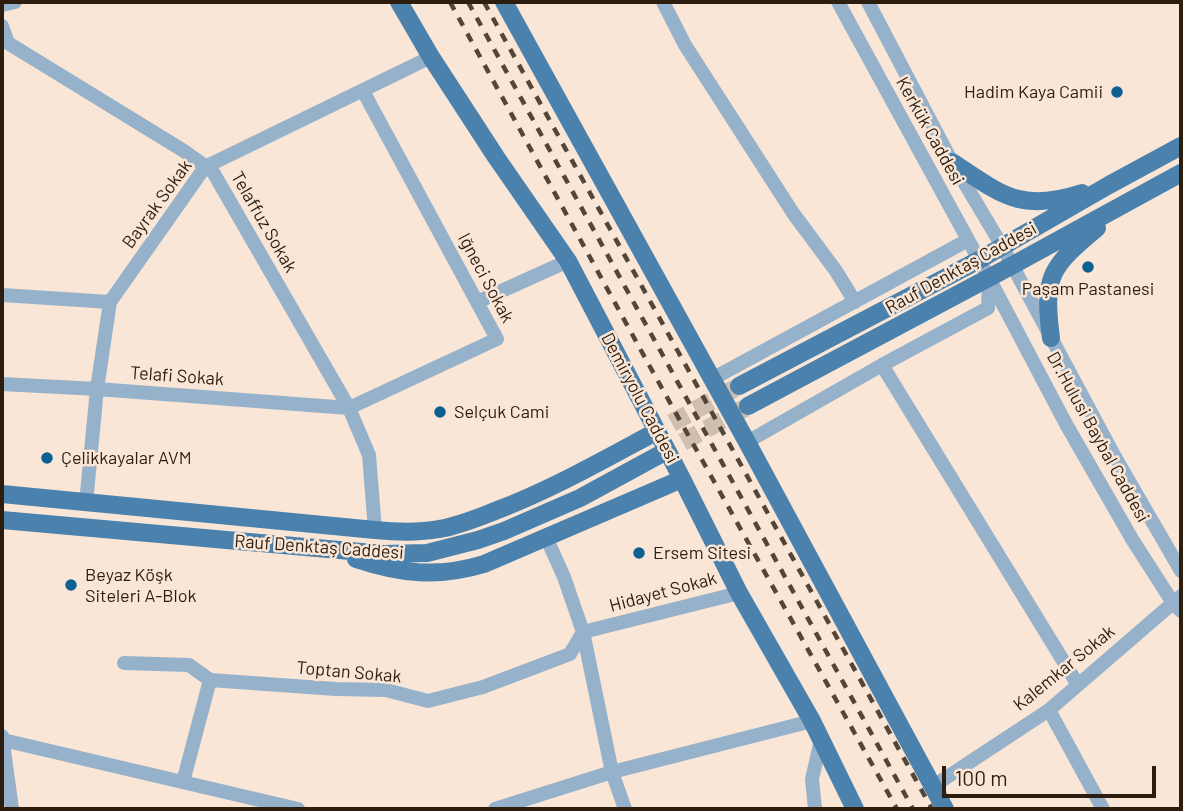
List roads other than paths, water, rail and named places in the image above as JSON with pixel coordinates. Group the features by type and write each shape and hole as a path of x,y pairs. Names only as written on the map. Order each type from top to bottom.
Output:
{"main road":[{"name":"Demiryolu Caddesi","path":"399,2 496,157 568,261 739,593 812,721 855,809"},
{"path":"504,2 747,442 945,809"},
{"name":"Rauf Denktaş Caddesi","path":"738,386 979,260 1181,146"},
{"path":"952,162 997,191 1024,202 1067,198 1109,185"},
{"name":"Rauf Denktaş Caddesi","path":"748,406 1181,173"},
{"path":"1051,338 1047,302 1054,272 1068,254 1130,201"},
{"name":"Rauf Denktaş Caddesi","path":"2,494 417,532 462,523 537,495 648,436"},
{"name":"Rauf Denktaş Caddesi","path":"2,520 330,550 427,553 478,540 556,509 659,455"},
{"path":"330,550 405,572 439,573 468,569 682,479"}],"street":[{"path":"2,5 15,2"},
{"path":"663,2 685,45 793,213 836,271 855,302"},
{"name":"Kerkük Caddesi","path":"838,2 989,278"},
{"name":"Kerkük Caddesi","path":"868,2 952,162 1002,246"},
{"name":"Telaffuz Sokak","path":"2,26 8,43 184,151 212,173 349,408 369,455 375,530"},
{"name":"Bayrak Sokak","path":"86,503 97,389 110,302 205,167 431,57"},
{"name":"Iğneci Sokak","path":"349,408 497,339 363,91"},
{"path":"712,379 968,240"},
{"name":"Dr.Hulusi Baybal Caddesi","path":"1002,246 1115,457 1181,571"},
{"path":"477,302 568,261"},
{"path":"747,442 988,308 989,278"},
{"name":"Dr.Hulusi Baybal Caddesi","path":"989,278 1066,424 1132,539 1179,603"},
{"path":"2,295 110,302"},
{"path":"882,365 1079,685"},
{"name":"Telafi Sokak","path":"2,384 349,408"},
{"path":"546,537 590,631 612,772 625,809"},
{"name":"Hidayet Sokak","path":"590,631 739,593"},
{"name":"Kalemkar Sokak","path":"932,787 1049,710 1179,603"},
{"name":"Toptan Sokak","path":"124,663 190,665 210,680 386,690 428,701 483,687 570,654 590,631"},
{"path":"183,782 210,680"},
{"path":"1049,710 1103,809"},
{"path":"495,809 612,772 812,721"},
{"path":"12,809 3,738 298,809"},
{"path":"816,809 812,779 821,740"}],"tunnel":[{"path":"648,436 739,386"},
{"path":"659,455 745,408"}],"railway":[{"path":"450,2 897,809"},
{"path":"468,2 913,809"},
{"path":"484,2 932,809"}],"place":[{"name":"Hadim Kaya Camii","path":"1117,92"},
{"name":"Paşam Pastanesi","path":"1088,267"},
{"name":"Selçuk Cami","path":"440,412"},
{"name":"Çelikkayalar AVM","path":"47,458"},
{"name":"Ersem Sitesi","path":"639,553"},
{"name":"Beyaz Köşk Siteleri A-Blok","path":"71,585"}]}
